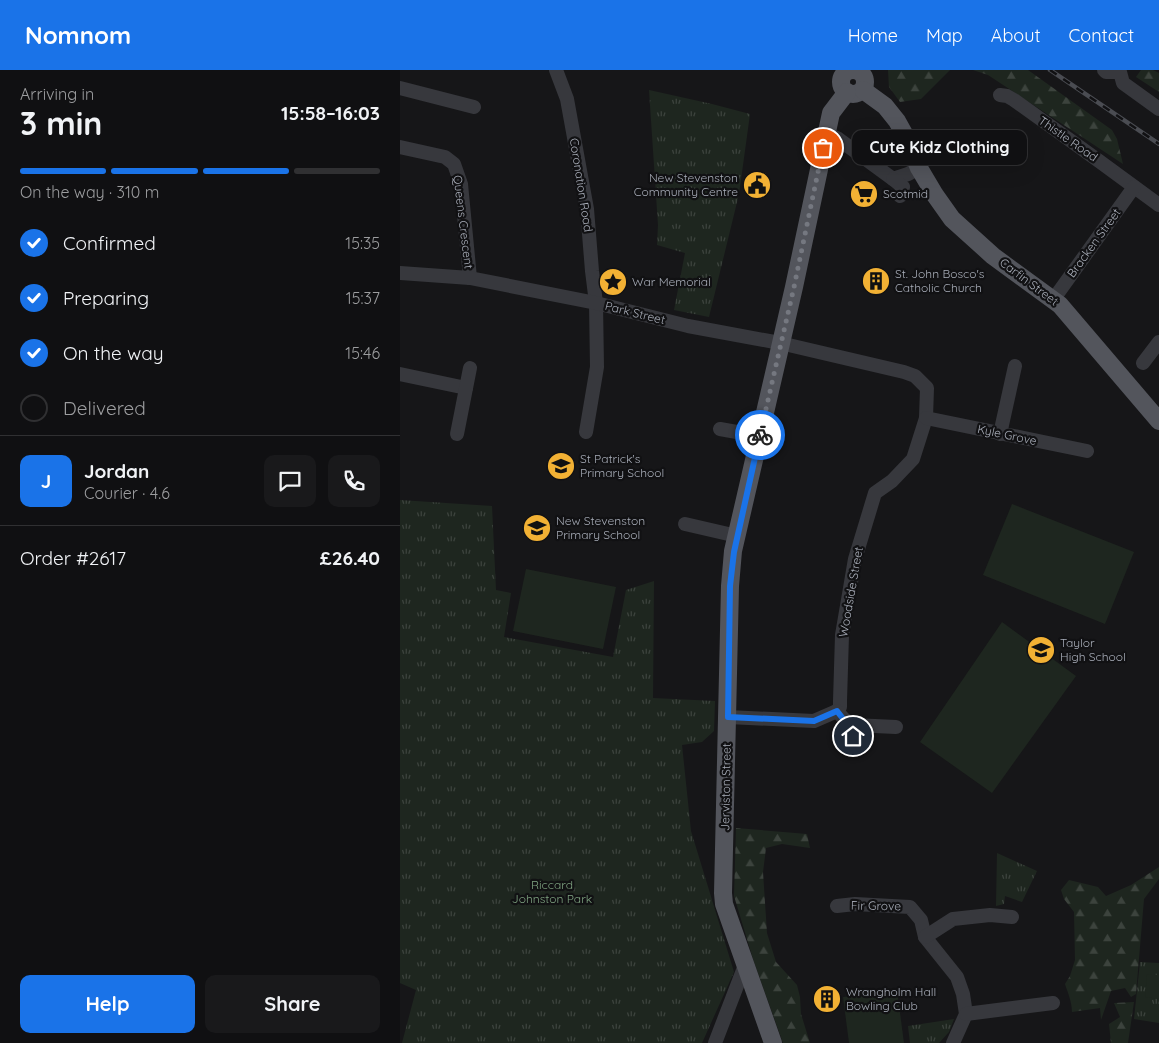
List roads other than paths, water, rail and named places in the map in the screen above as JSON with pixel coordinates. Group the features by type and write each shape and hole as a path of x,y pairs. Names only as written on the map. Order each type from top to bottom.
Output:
{"main road":[{"name":"Jerviston Street","path":"773,1043 724,904 723,894 730,586 737,536 794,287 831,113 852,78"},
{"name":"Carfin Street","path":"852,78 885,106 897,121 907,138 919,168 952,220 993,256 1060,305 1159,420"}],"street":[{"name":"Coronation Road","path":"556,70 567,99 587,209 596,303 597,367 586,432"},
{"path":"1104,70 1106,72 1120,71 1123,83 1159,109"},
{"path":"400,88 474,107"},
{"name":"Thistle Road","path":"1000,95 1007,96 1159,205"},
{"path":"826,134 837,138 903,187 900,196"},
{"name":"Queens Crescent","path":"400,147 445,157 454,164 461,184 470,278"},
{"path":"893,179 919,168"},
{"name":"Bracken Street","path":"1053,300 1134,187"},
{"name":"Park Street","path":"400,273 470,278 596,303 688,326 780,343"},
{"path":"1143,363 1159,342"},
{"name":"Woodside Street","path":"780,343 904,372 915,376 928,388 926,418 913,458 892,481 875,494 855,559 842,635 840,707 837,711"},
{"path":"1000,434 1015,366"},
{"path":"457,434 470,368"},
{"path":"400,374 466,388"},
{"name":"Kyle Grove","path":"926,418 1087,451"},
{"path":"720,429 759,436"},
{"path":"685,524 737,536"},
{"path":"728,717 814,721 837,711 844,720 853,725 896,727"},
{"path":"853,725 853,748"},
{"name":"Fir Grove","path":"837,906 855,904 910,907 920,920 925,937"},
{"path":"953,1043 966,1014 964,994 956,977 925,937 953,919 990,915 1012,917"},
{"path":"715,1043 745,965"},
{"path":"966,1014 1053,1003"}],"railway":[{"path":"1050,70 1159,144"}],"place":[{"name":"Cute Kidz Clothing","path":"823,148"},
{"name":"New Stevenston Community Centre","path":"757,185"},
{"name":"Scotmid","path":"864,194"},
{"name":"St. John Bosco's Catholic Church","path":"876,281"},
{"name":"War Memorial","path":"613,282"},
{"name":"St Patrick's Primary School","path":"561,466"},
{"name":"New Stevenston Primary School","path":"537,528"},
{"name":"Taylor High School","path":"1041,650"},
{"name":"Wrangholm Hall Bowling Club","path":"827,999"}],"park label":[{"name":"Riccard Johnston Park","path":"552,892"}]}
